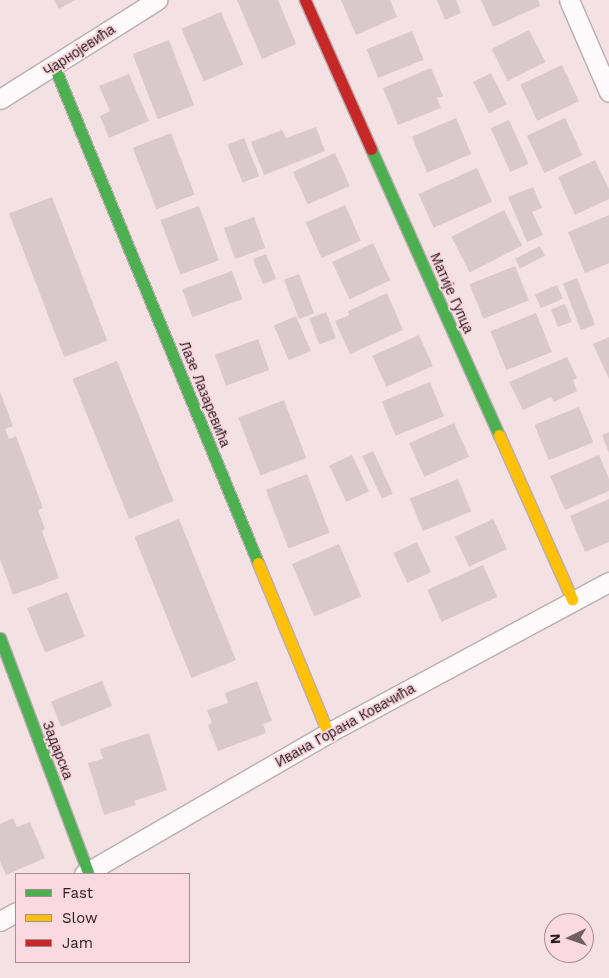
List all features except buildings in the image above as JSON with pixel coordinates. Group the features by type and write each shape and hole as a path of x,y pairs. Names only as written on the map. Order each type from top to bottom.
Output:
{"street":[{"name":"Чарнојевића","path":"0,99 157,0"},
{"name":"Матије Гупца","path":"305,0 572,599"},
{"path":"569,0 609,92"},
{"name":"Лазе Лазаревића","path":"54,66 328,733"},
{"name":"Ивана Горана Ковачића","path":"86,873 328,733 572,599 609,582"},
{"name":"Задарска","path":"0,638 86,873"},
{"path":"0,921 15,913"}],"traffic: fast":[{"path":"54,66 258,563"},
{"path":"371,149 499,435"},
{"path":"0,638 88,872"}],"traffic: slow":[{"path":"499,435 572,599"},
{"path":"258,563 328,733"}],"traffic: jam":[{"path":"305,0 371,149"}]}
